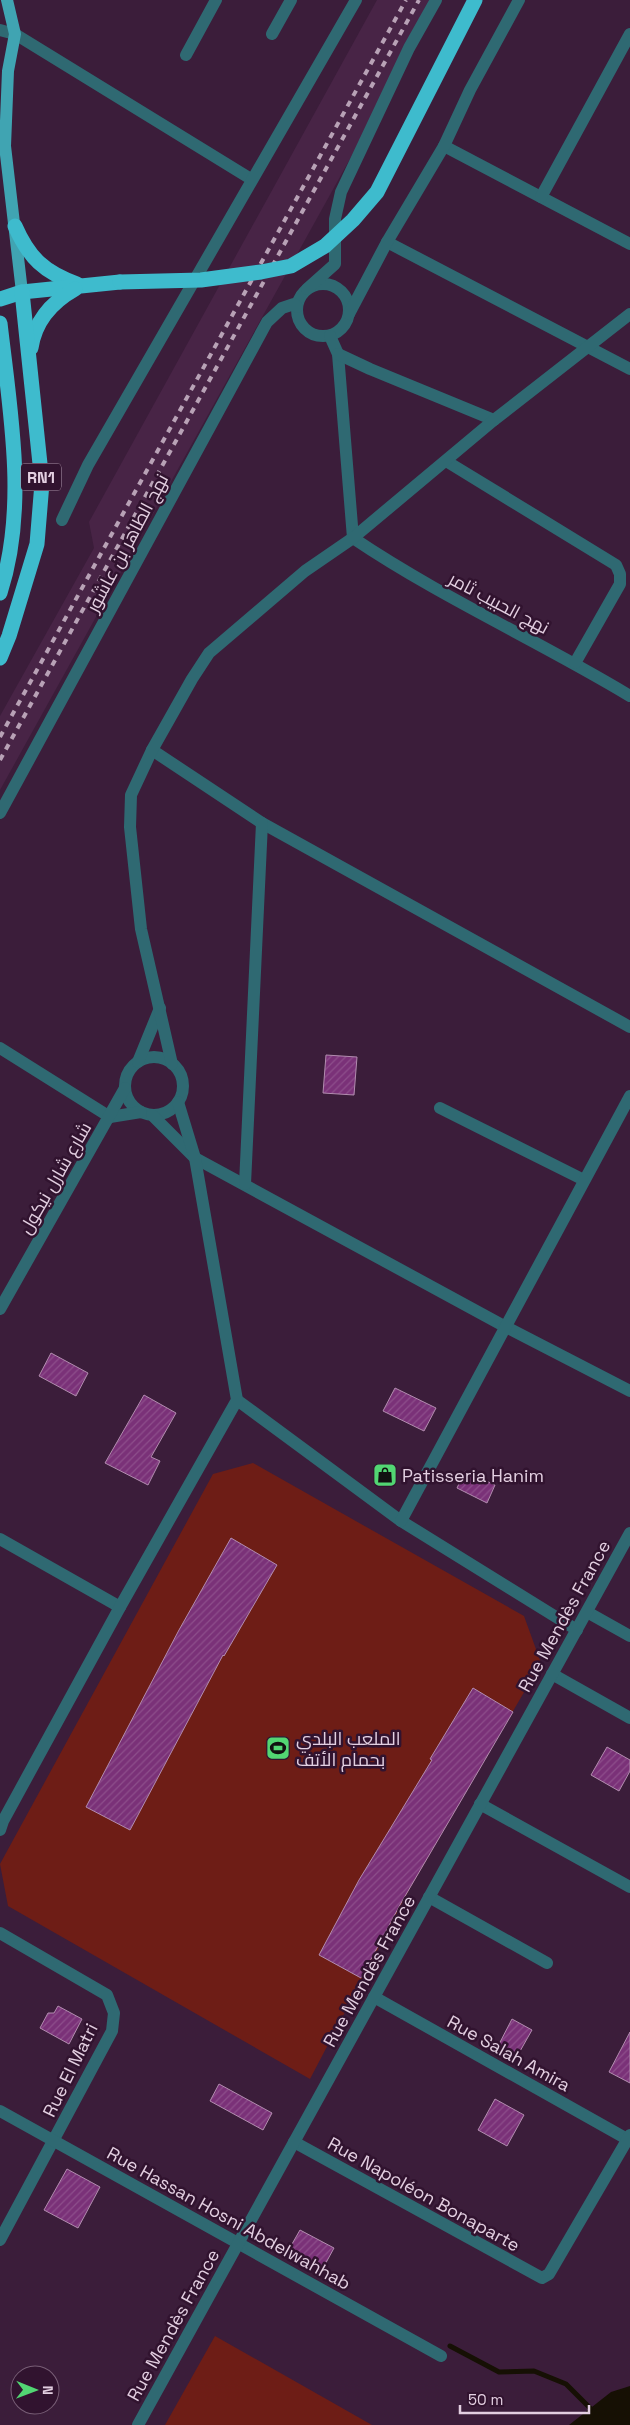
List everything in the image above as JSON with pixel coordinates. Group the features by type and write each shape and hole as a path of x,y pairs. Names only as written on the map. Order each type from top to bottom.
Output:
{"highway":[{"path":"0,299 22,292 80,285 201,280 261,272 291,266 325,246 353,220 378,192 474,0"},
{"path":"14,226 24,247 40,265 59,278 80,285"},
{"path":"28,360 32,336 43,315 60,297 80,285"},
{"name":"RN1","path":"0,658 9,636 37,544 42,484 22,292"},
{"path":"0,328 25,322"},
{"name":"RN1","path":"0,324 10,410 14,476 14,511 7,572 0,593"},
{"path":"0,386 10,410"}],"main road":[{"name":"RN1","path":"0,11 6,0"},
{"name":"RN1","path":"6,0 15,34 8,71 5,103 5,146 22,292"}],"street":[{"path":"272,34 291,0"},
{"path":"62,520 88,465 250,179 356,0"},
{"path":"436,0 409,48 341,192 335,219 335,264 300,297 297,307 298,317 302,326 310,333 330,336 339,331 346,323 387,242 444,146 470,90 518,0"},
{"path":"186,55 215,1"},
{"path":"0,30 15,34 250,179"},
{"path":"540,197 630,34"},
{"path":"444,146 630,244"},
{"path":"387,242 630,370"},
{"path":"307,289 316,285 326,284 336,287 344,294 348,303 349,314"},
{"name":"نهج الطاهر بن عاشور","path":"0,813 267,322 282,308 294,304 297,307"},
{"path":"147,1114 164,1113 178,1102 182,1090 181,1078 172,1064 141,929 130,827 131,795 152,750 192,679 209,653 305,571 353,538 494,420 630,314"},
{"path":"330,336 338,354 353,538"},
{"path":"338,354 494,420"},
{"path":"446,461 616,565 620,574 620,584 575,663"},
{"name":"نهج الحبيب ثامر","path":"353,538 398,568 575,663 630,696"},
{"path":"152,750 262,823 630,1027"},
{"path":"245,1184 262,823"},
{"path":"160,1008 138,1062 129,1071 125,1088 128,1100 147,1114 195,1158 504,1326 630,1392"},
{"path":"0,1048 110,1117"},
{"path":"138,1062 155,1057 172,1064"},
{"name":"شارع شارل نيكول","path":"0,1309 125,1088"},
{"path":"400,1521 630,1096"},
{"path":"1,1824 120,1607 237,1400 195,1158 178,1102"},
{"path":"440,1108 584,1180"},
{"name":"شارع شارل نيكول","path":"110,1117 147,1114"},
{"path":"237,1400 400,1521 577,1630"},
{"name":"Rue Mendès France","path":"138,2425 630,1533"},
{"path":"0,1539 120,1607"},
{"path":"587,1612 630,1636"},
{"path":"552,1674 630,1718"},
{"path":"480,1804 630,1887"},
{"path":"429,1896 547,1963"},
{"name":"Rue El Matri","path":"0,1933 107,1995 114,2013 112,2031 55,2141 0,2240"},
{"name":"Rue Salah Amira","path":"374,1998 628,2137"},
{"name":"Rue Hassan Hosni Abdelwahhab","path":"0,2111 440,2356"},
{"name":"Rue Napoléon Bonaparte","path":"294,2142 542,2278 549,2274 628,2137"}],"shaded area":[{"path":"377,0 438,0 0,790 0,716 94,548 89,522"},
{"name":"الملعب البلدي بحمام الأتف","path":"253,1463 524,1616 541,1663 410,1888 310,2079 8,1906 0,1864 213,1474"},
{"path":"215,2336 372,2425 165,2425"},
{"path":"630,2386 630,2425 569,2425 611,2392"}],"building":[{"path":"326,1055 357,1057 354,1095 323,1093"},
{"path":"51,1353 88,1373 76,1396 39,1376"},
{"path":"395,1388 436,1408 424,1431 383,1411"},
{"path":"144,1395 176,1413 151,1457 160,1461 148,1485 105,1463"},
{"path":"465,1471 495,1485 487,1503 457,1488"},
{"path":"231,1538 277,1565 223,1655 130,1830 86,1807 179,1630"},
{"path":"473,1688 513,1712 401,1903 361,1978 319,1955 359,1880 432,1760 430,1759"},
{"path":"607,1747 630,1760 630,1771 619,1791 591,1775"},
{"path":"58,2006 82,2019 69,2044 40,2028 48,2013 54,2013"},
{"path":"512,2019 532,2030 515,2060 496,2050"},
{"path":"630,2032 630,2083 609,2072"},
{"path":"219,2084 272,2113 263,2130 210,2101"},
{"path":"495,2099 524,2115 507,2146 478,2130"},
{"path":"67,2169 100,2187 78,2228 44,2210"},
{"path":"300,2230 334,2248 322,2270 288,2251"}],"waterway":[{"path":"450,2346 499,2372 534,2371 566,2384 590,2408"}],"railway":[{"path":"0,737 406,0"},
{"path":"0,760 419,0"}],"place":[{"name":"Patisseria Hanim","path":"385,1475"},
{"name":"الملعب البلدي بحمام الأتف","path":"278,1748"}]}
